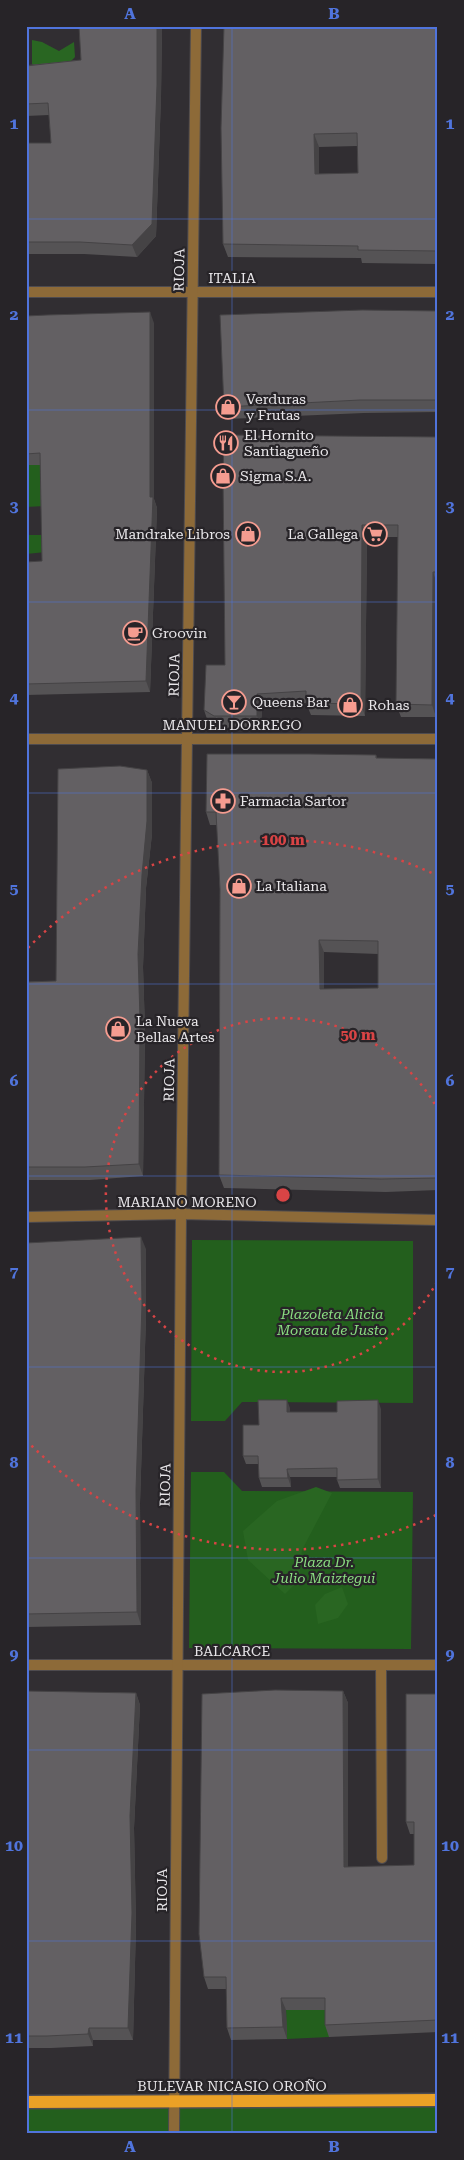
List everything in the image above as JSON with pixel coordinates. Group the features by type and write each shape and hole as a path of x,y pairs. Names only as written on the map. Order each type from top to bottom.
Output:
{"main road":[{"name":"BULEVAR NICASIO OROÑO","path":"26,2102 438,2100"}],"street":[{"name":"RIOJA","path":"174,2134 181,1214 196,26"},
{"name":"ITALIA","path":"26,292 438,292"},
{"name":"MANUEL DORREGO","path":"26,739 438,739"},
{"name":"MARIANO MORENO","path":"26,1217 181,1214 438,1220"},
{"name":"BALCARCE","path":"26,1665 438,1665"},
{"path":"381,1665 382,1858"}],"green space":[{"path":"32,40 42,42 59,51 74,42 75,57 62,70 45,70 32,64"},
{"path":"44,411 45,506 26,507 26,413"},
{"path":"26,535 46,535 46,552 26,554"},
{"name":"Plazoleta Alicia Moreau de Justo","path":"192,1240 413,1241 413,1403 242,1402 225,1421 191,1421"},
{"name":"Plaza Dr. Julio Maiztegui","path":"191,1472 224,1472 242,1491 413,1492 411,1649 189,1648"},
{"path":"316,1487 332,1493 302,1550 299,1580 285,1594 248,1560 243,1531 277,1501"},
{"path":"342,1587 348,1604 338,1618 318,1624 315,1605 325,1594"},
{"path":"286,2010 329,2010 329,2037 287,2039"},
{"path":"438,2100 438,2134 26,2134 26,2102"}],"building":[{"path":"79,26 157,26 152,224 132,245 80,242 26,242 26,143 51,143 48,103 26,104 26,66 81,60"},
{"path":"224,26 438,26 438,251 358,250 358,246 223,244 221,128","holes":["357,133 358,173 315,174 314,134"]},
{"path":"362,310 438,311 438,400 360,400 224,407 220,315"},
{"path":"150,312 150,497 153,497 146,681 26,684 26,562 42,561 40,453 26,454 26,316"},
{"path":"224,435 438,437 438,572 433,572 432,705 396,704 398,525 362,525 361,704 306,703 306,691 257,694 257,716 214,716 204,710 206,665 225,665"},
{"path":"207,754 376,755 376,758 438,759 438,1178 381,1179 219,1175 220,889 216,812 206,812","holes":["319,940 378,941 378,988 320,989"]},
{"path":"120,766 147,770 147,821 138,954 140,1018 139,1164 85,1167 26,1167 26,982 56,981 58,769"},
{"path":"141,1237 142,1304 136,1490 137,1612 26,1614 26,1243"},
{"path":"258,1400 287,1400 287,1412 337,1412 337,1401 378,1400 378,1479 337,1480 337,1468 287,1469 288,1478 259,1478 258,1456 243,1456 243,1425 259,1425"},
{"path":"275,1690 343,1691 344,1867 414,1865 414,1822 406,1822 406,1694 438,1694 438,2020 325,2025 325,1998 281,1998 283,2027 227,2028 226,1977 204,1977 199,1934 202,1694"},
{"path":"26,1691 136,1693 130,1816 132,1913 128,2028 89,2028 88,2034 26,2036"}],"place":[{"name":"Verduras y Frutas","path":"228,407"},
{"name":"El Hornito Santiagueño","path":"226,443"},
{"name":"Sigma S.A.","path":"223,476"},
{"name":"Mandrake Libros","path":"248,534"},
{"name":"La Gallega","path":"375,534"},
{"name":"Groovin","path":"135,633"},
{"name":"Queens Bar","path":"234,702"},
{"name":"Rohas","path":"350,705"},
{"name":"Farmacia Sartor","path":"223,801"},
{"name":"La Italiana","path":"239,886"},
{"name":"La Nueva Bellas Artes","path":"118,1029"}]}
